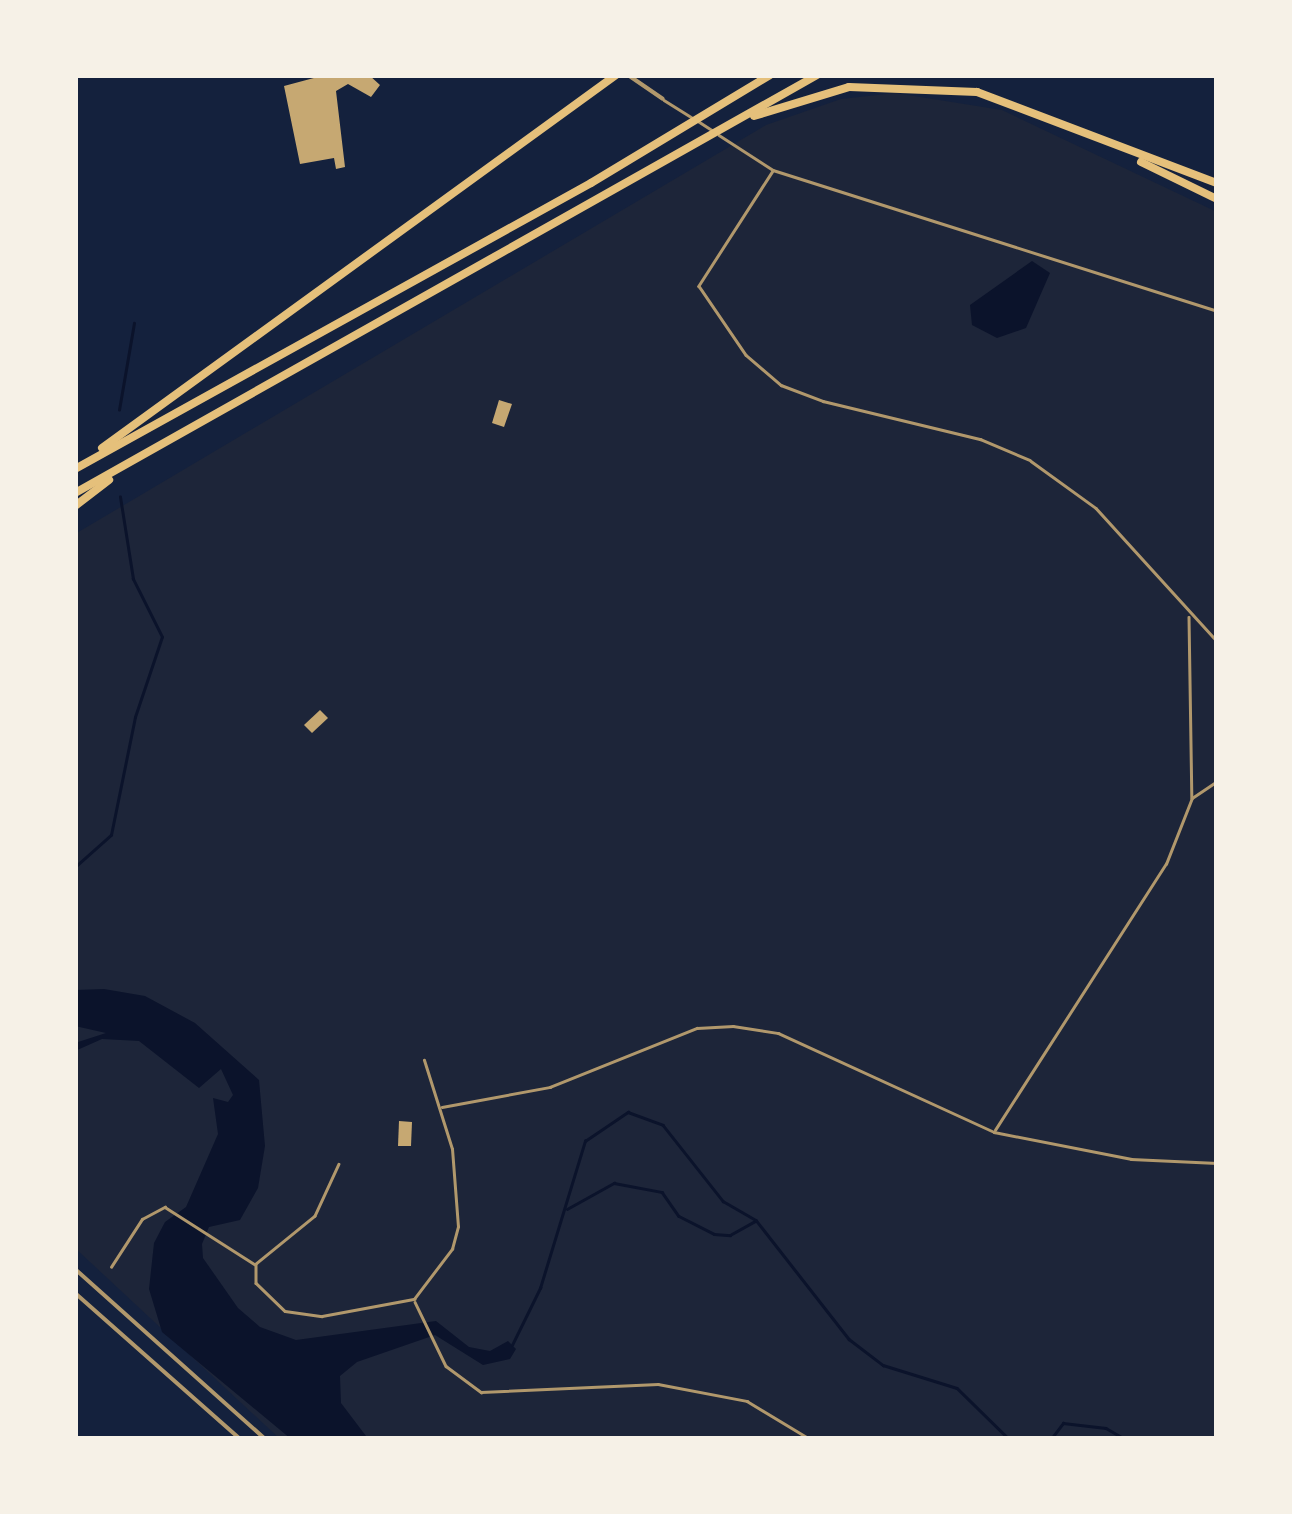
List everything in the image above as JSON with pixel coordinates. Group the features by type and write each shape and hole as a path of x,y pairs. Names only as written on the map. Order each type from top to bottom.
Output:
{"highway":[{"path":"75,468 616,75"},
{"path":"75,468 592,183 770,75"},
{"path":"75,494 817,75"},
{"path":"735,122 849,87 916,85 976,92 1217,183"},
{"path":"1096,140 1217,199"},
{"path":"75,506 132,462"}],"street":[{"path":"628,75 773,170 1217,311"},
{"path":"773,170 700,286 746,355 782,385 823,401 980,439 1031,461 1096,508 1217,641"},
{"path":"994,1132 1166,864 1192,798 1190,615"},
{"path":"1192,798 1217,780"},
{"path":"442,1108 550,1087 697,1028 732,1026 778,1033 994,1132 1131,1158 1217,1162"},
{"path":"110,1267 142,1219 165,1207 256,1264 261,1291 298,1315 414,1300 441,1268 458,1227 442,1108 424,1060"},
{"path":"256,1264 315,1216 340,1164"},
{"path":"75,1269 264,1439"},
{"path":"75,1293 240,1439"},
{"path":"414,1300 430,1341 446,1366 481,1392 658,1384 747,1400 810,1439"}],"shaded area":[{"path":"895,93 1002,110 1217,212 1217,1439 280,1439 75,1248 75,534 766,125 841,99"},
{"path":"1032,261 1050,273 1026,328 997,338 972,325 970,305"},
{"path":"104,989 145,996 195,1023 259,1080 265,1146 258,1188 240,1220 209,1227 202,1244 203,1258 238,1308 260,1327 296,1340 436,1321 469,1347 490,1351 508,1341 516,1349 510,1359 483,1365 435,1335 357,1362 340,1376 341,1403 366,1436 379,1439 291,1439 162,1332 149,1289 154,1243 165,1222 186,1207 218,1134 213,1098 228,1102 233,1095 221,1069 199,1088 139,1041 102,1039 75,1051 75,1043 106,1033 75,1026 75,990"}],"building":[{"path":"325,75 369,75 380,85 371,97 348,84 336,91 345,167 336,169 334,158 300,164 284,86"},
{"path":"499,400 512,404 504,427 492,423"},
{"path":"320,710 328,718 312,733 304,725"},
{"path":"399,1121 412,1122 411,1146 398,1146"}],"waterway":[{"path":"119,410 134,323"},
{"path":"75,867 111,835 135,717 162,637 133,579 120,497"},
{"path":"512,1345 540,1288 585,1141 628,1112 663,1125 723,1201 756,1220 849,1339 883,1365 957,1388 1009,1439"},
{"path":"567,1209 614,1183 662,1192 679,1216 714,1234 730,1235 755,1221"},
{"path":"1051,1439 1063,1423 1106,1428 1125,1439"}]}
